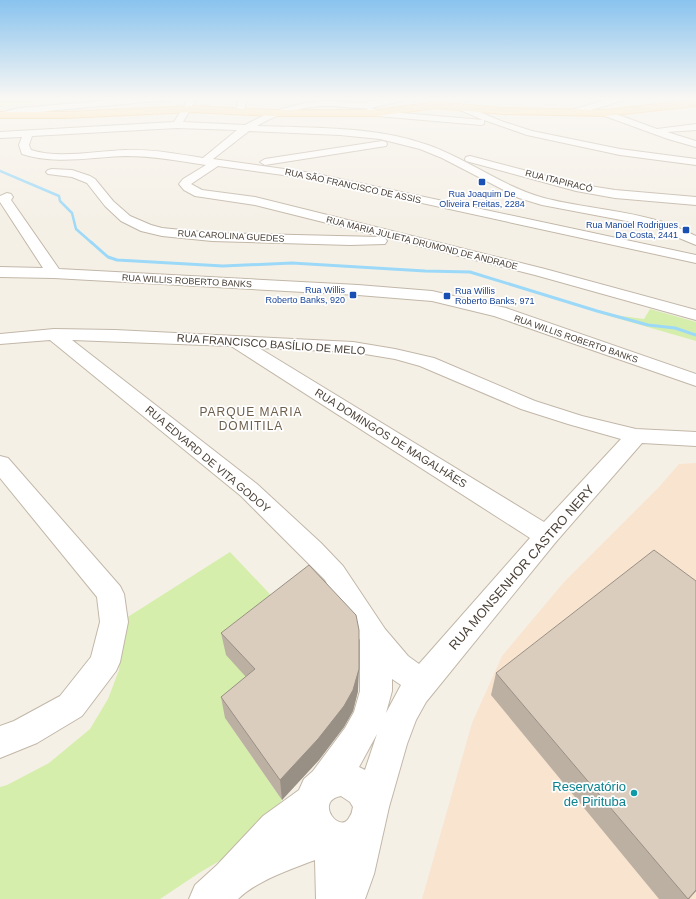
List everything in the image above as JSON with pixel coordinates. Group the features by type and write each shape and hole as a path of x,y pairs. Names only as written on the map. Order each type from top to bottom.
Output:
{"street":[{"name":"RUA SÃO FRANCISCO DE ASSIS","path":"26,140 24,145 26,152 38,156 56,157 142,153 312,176 696,260"},
{"path":"211,162 225,143 229,140"},
{"path":"396,140 424,147 446,156 523,195 542,201 638,219 692,238"},
{"path":"564,140 620,152 696,162"},
{"path":"682,140 696,144"},
{"path":"242,166 402,141"},
{"name":"RUA ITAPIRACÓ","path":"424,147 576,187 615,194 696,201"},
{"name":"RUA MARIA JULIETA DRUMOND DE ANDRADE","path":"211,162 187,180 186,184 188,188 199,193 255,201 548,274 696,315"},
{"name":"RUA CAROLINA GUEDES","path":"52,172 71,173 85,177 91,181 118,211 130,221 166,232 200,236 379,241 407,239"},
{"path":"7,197 4,199 54,273"},
{"name":"RUA WILLIS ROBERTO BANKS","path":"0,272 54,273 358,290 432,296 500,312 696,380"},
{"name":"RUA FRANCISCO BASÍLIO DE MELO","path":"0,339 54,334 115,335 353,347 395,354 427,362 535,407 575,420 636,436 696,439"},
{"name":"RUA EDVARD DE VITA GODOY","path":"54,334 249,490 312,550 334,573 375,638 397,665 408,674 417,690"},
{"name":"RUA DOMINGOS DE MAGALHÃES","path":"235,341 546,536"},
{"name":"RUA MONSENHOR CASTRO NERY","path":"369,816 394,732 417,690 546,536 636,436"},
{"path":"0,463 110,594 114,622 105,662 71,706 25,732 0,742"},
{"path":"336,899 329,839 316,828 311,816 318,793 342,761 369,717 376,690 375,638"},
{"name":"RUA MONSENHOR CASTRO NERY","path":"369,717 417,690"},
{"path":"220,889 276,829 318,793 340,778 355,782 366,793 369,816 355,874 345,899"},
{"path":"220,889 273,857 329,839 346,841 359,835 369,816"}],"shaded area":[{"path":"696,463 696,899 422,899 472,723 502,656 564,582 659,487 679,464"}],"green space":[{"path":"650,309 696,322 696,341 599,313 644,319"},
{"path":"230,552 284,609 259,691 225,718 282,800 253,841 199,873 160,899 0,899 0,787 7,785 49,763 90,729 108,699 119,670 123,620"}],"building":[{"name":"Reservatório de Pirituba","path":"654,550 696,581 696,890 688,899 496,673"},
{"path":"309,565 356,615 359,630 359,669 353,690 344,706 318,739 280,780 221,697 255,669 221,633"}],"waterway":[{"path":"0,171 59,196 60,201 72,213 76,229 92,243"},
{"path":"91,242 108,257 117,260 223,266 292,263 425,271 470,272 597,311 648,325 675,328 696,335"}],"place":[{"name":"Rua Joaquim De Oliveira Freitas, 2284","path":"482,182"},
{"name":"Rua Manoel Rodrigues Da Costa, 2441","path":"686,230"},
{"name":"Rua Willis Roberto Banks, 920","path":"353,295"},
{"name":"Rua Willis Roberto Banks, 971","path":"447,296"},
{"name":"Reservatório de Pirituba","path":"634,793"}],"district":[{"name":"PARQUE MARIA DOMITILA","path":"251,419"}]}
